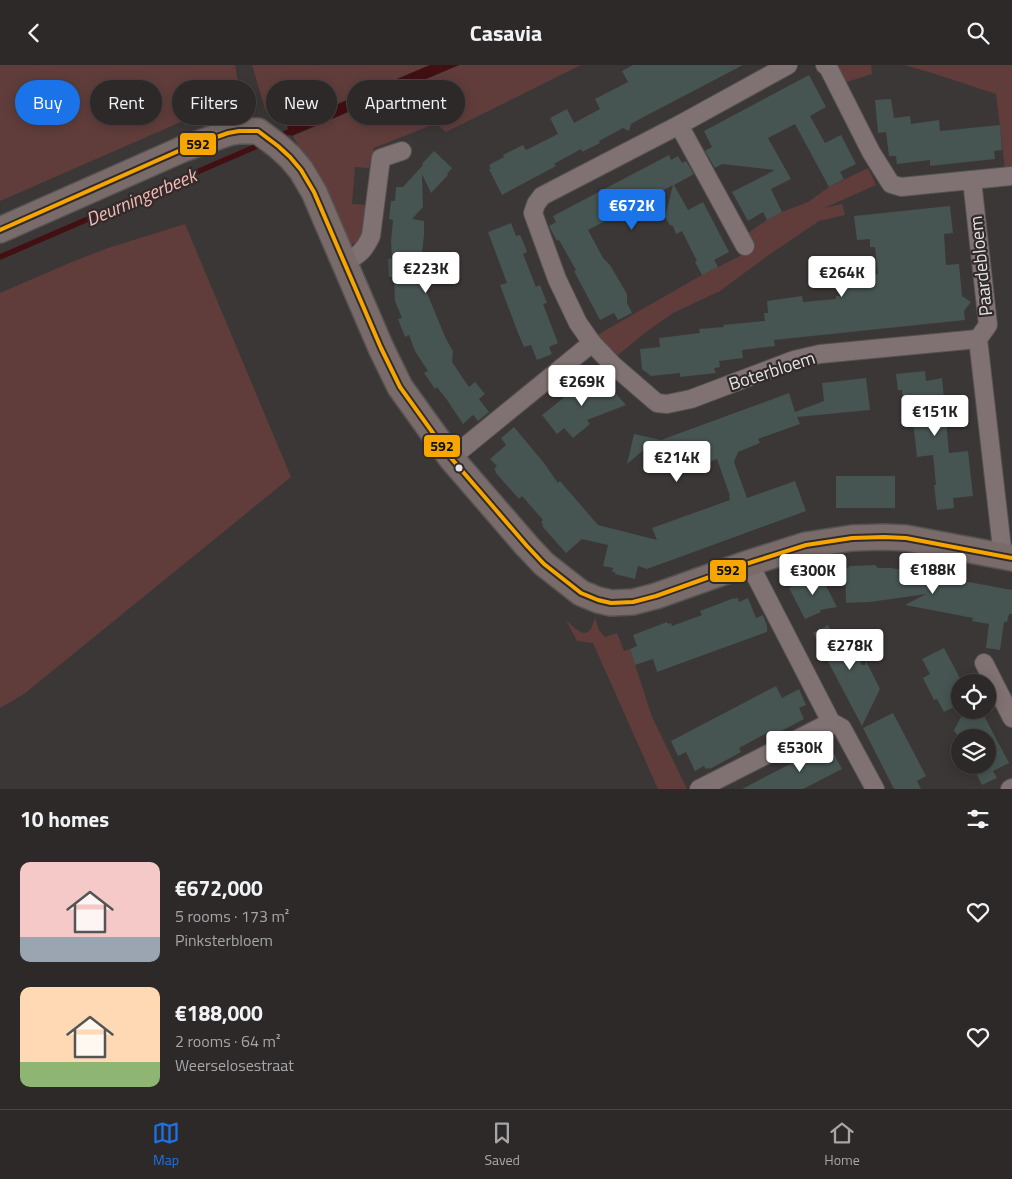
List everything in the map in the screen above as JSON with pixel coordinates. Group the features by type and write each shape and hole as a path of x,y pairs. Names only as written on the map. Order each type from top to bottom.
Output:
{"street":[{"name":"Boterbloem","path":"788,65 679,125 542,196 536,204 533,213 557,279 578,323 592,343 613,365 656,403 668,404 691,399 794,360 820,354 978,339"},
{"path":"825,65 828,67 870,152 891,184 901,187 1012,177"},
{"path":"679,125 745,246"},
{"path":"0,230 183,149 228,133 258,131 290,157 301,170 314,192 381,348 400,387 451,458 527,546 544,563 581,593 611,603 633,602 806,545 852,538 906,538 1007,557"},
{"path":"344,263 357,256 366,246 371,235 381,158 402,151"},
{"name":"Paardebloem","path":"972,180 988,325 978,339 1007,557"},
{"path":"451,458 592,343"},
{"path":"750,563 831,723 842,728 874,789"},
{"path":"984,663 1012,718"},
{"path":"699,789 831,723"}],"shaded area":[{"path":"0,65 235,65 238,80 172,80 172,125 174,125 0,201"},
{"path":"252,65 430,65 394,80 347,80 347,99 337,104 337,80 266,80 266,112"},
{"path":"430,65 459,65 424,80 395,80"},
{"path":"459,65 581,65 465,123 465,80 424,80"},
{"path":"835,65 871,65 872,74 844,83"},
{"path":"904,65 1012,65 1012,168 1005,169 996,94"},
{"path":"347,100 347,112 337,117 337,105"},
{"path":"347,113 347,125 432,125 374,148 369,168 355,167 352,204 367,205 366,225 362,237 353,244 346,244 293,136 319,125 337,125 337,117"},
{"path":"289,125 317,125 291,136 287,126"},
{"path":"439,125 460,125 446,132"},
{"path":"868,168 876,185 824,208 842,204 845,215 819,221 720,291 673,313 618,355 603,342 592,338 751,249 745,235 767,220 808,202 829,187"},
{"path":"185,224 291,477 24,694 0,708 0,293 108,248"},
{"path":"595,618 599,630 605,637 617,633 624,651 630,649 652,717 687,789 658,789 593,643 577,641 566,620 578,630 586,633 591,629"}],"building":[{"path":"633,65 743,65 636,121 631,124 629,131 623,128 582,152 581,149 554,164 556,166 502,195 489,169 491,169 489,165 504,157 503,155 523,145 526,150 558,134 550,118 567,109 574,123 600,109 595,99 628,82 622,71"},
{"path":"809,75 826,107 810,116 825,143 841,135 856,164 840,172 844,179 829,187 795,124 768,138 791,179 771,189 782,212 767,220 763,212 748,221 732,192 775,170 722,164 715,168 705,151 712,147 704,131"},
{"path":"891,99 894,118 910,116 911,124 939,120 940,131 1000,125 1002,150 994,151 995,159 930,166 930,160 897,164 896,156 889,156 886,132 878,133 875,100"},
{"path":"434,151 452,168 431,193 422,174 423,207 412,219 424,221 422,253 417,254 419,282 422,281 446,339 453,351 452,362 469,387 475,382 485,394 479,399 489,412 478,421 473,415 463,424 447,400 437,387 435,389 424,373 428,371 415,351 409,335 405,337 398,319 402,318 395,301 394,277 389,277 388,259 392,258 393,220 389,219 391,201 395,201 396,187 403,187"},
{"path":"669,155 671,160 678,156 682,163 686,161 694,174 674,185 688,210 703,202 729,252 714,260 718,267 702,275 682,231 676,234 673,226 670,225 665,217 673,185 588,230 603,258 610,265 627,294 627,303 632,313 618,320 614,313 600,320 574,271 576,270 549,226 556,222 553,216"},
{"path":"950,206 953,233 944,234 946,265 959,264 962,296 971,302 964,311 965,320 774,340 775,346 742,350 743,358 719,361 720,367 714,368 716,373 680,377 680,373 651,376 642,369 640,349 660,347 659,338 700,333 699,329 724,327 723,325 765,321 764,313 768,313 767,301 802,296 803,302 836,299 836,296 840,296 838,278 878,274 875,247 870,247 870,239 857,240 854,216"},
{"path":"511,223 516,236 520,235 524,244 527,252 523,254 536,287 540,285 547,303 543,304 558,343 549,347 552,354 537,360 531,345 524,347 518,333 500,285 507,283 488,232"},
{"path":"925,371 926,381 942,378 949,453 968,451 973,496 953,498 954,508 937,510 933,455 917,457 912,411 904,412 902,390 898,390 896,374"},
{"path":"591,376 603,391 609,386 626,405 587,420 590,424 573,438 564,428 557,434 542,415"},
{"path":"866,378 870,410 797,417 800,424 758,439 760,443 738,452 734,462 747,498 795,481 806,511 647,569 638,566 635,579 615,574 615,572 612,572 613,568 603,566 608,545 582,539 566,553 542,526 541,522 543,520 522,496 519,499 495,472 494,469 497,466 490,459 506,445 501,438 514,427 558,483 560,481 598,525 657,540 652,528 730,500 730,496 717,459 675,474 672,467 644,461 647,447 627,464 634,434 661,440 789,393 795,412 824,401 822,383"},
{"path":"836,476 895,476 895,508 836,508"},
{"path":"875,565 878,568 891,568 948,578 951,576 963,578 963,581 1012,590 1012,614 1009,614 1007,622 1004,622 1000,650 986,648 989,624 972,621 973,618 905,605 926,594 870,602 846,603 845,570 850,566"},
{"path":"815,572 820,574 837,607 820,610 821,612 805,619 789,588 804,581 805,577"},
{"path":"738,598 739,602 748,598 756,618 763,615 767,632 657,672 653,659 635,665 630,649 637,646 633,635 667,622 668,624 671,623 672,626 702,615 700,611"},
{"path":"828,625 836,641 851,633 856,644 854,648 862,665 865,665 866,661 880,689 862,726 813,633"},
{"path":"944,648 958,674 951,674 951,708 944,712 937,699 934,700 923,678 930,674 922,659"},
{"path":"776,686 782,698 799,689 806,705 799,708 804,719 772,736 769,737 767,733 739,748 741,752 710,769 706,769 704,766 695,771 686,752 678,756 671,741"},
{"path":"893,713 926,776 917,781 921,789 894,789 863,728"},
{"path":"960,719 986,719 991,729 955,729"},
{"path":"996,738 1009,763 996,770"},
{"path":"821,748 826,758 834,754 842,769 803,789 742,789"},
{"path":"976,774 995,774 997,778 982,785"}],"waterway":[{"name":"Deurningerbeek","path":"277,137 296,129"},
{"name":"Deurningerbeek","path":"0,257 264,143"}],"transit line":[{"name":"592","path":"0,230 183,149 228,133 258,131 290,157 301,170 314,192 381,348 400,387 451,458 527,546 544,564 581,593 611,603 633,602 806,545 852,538 906,538 1012,558"}]}
